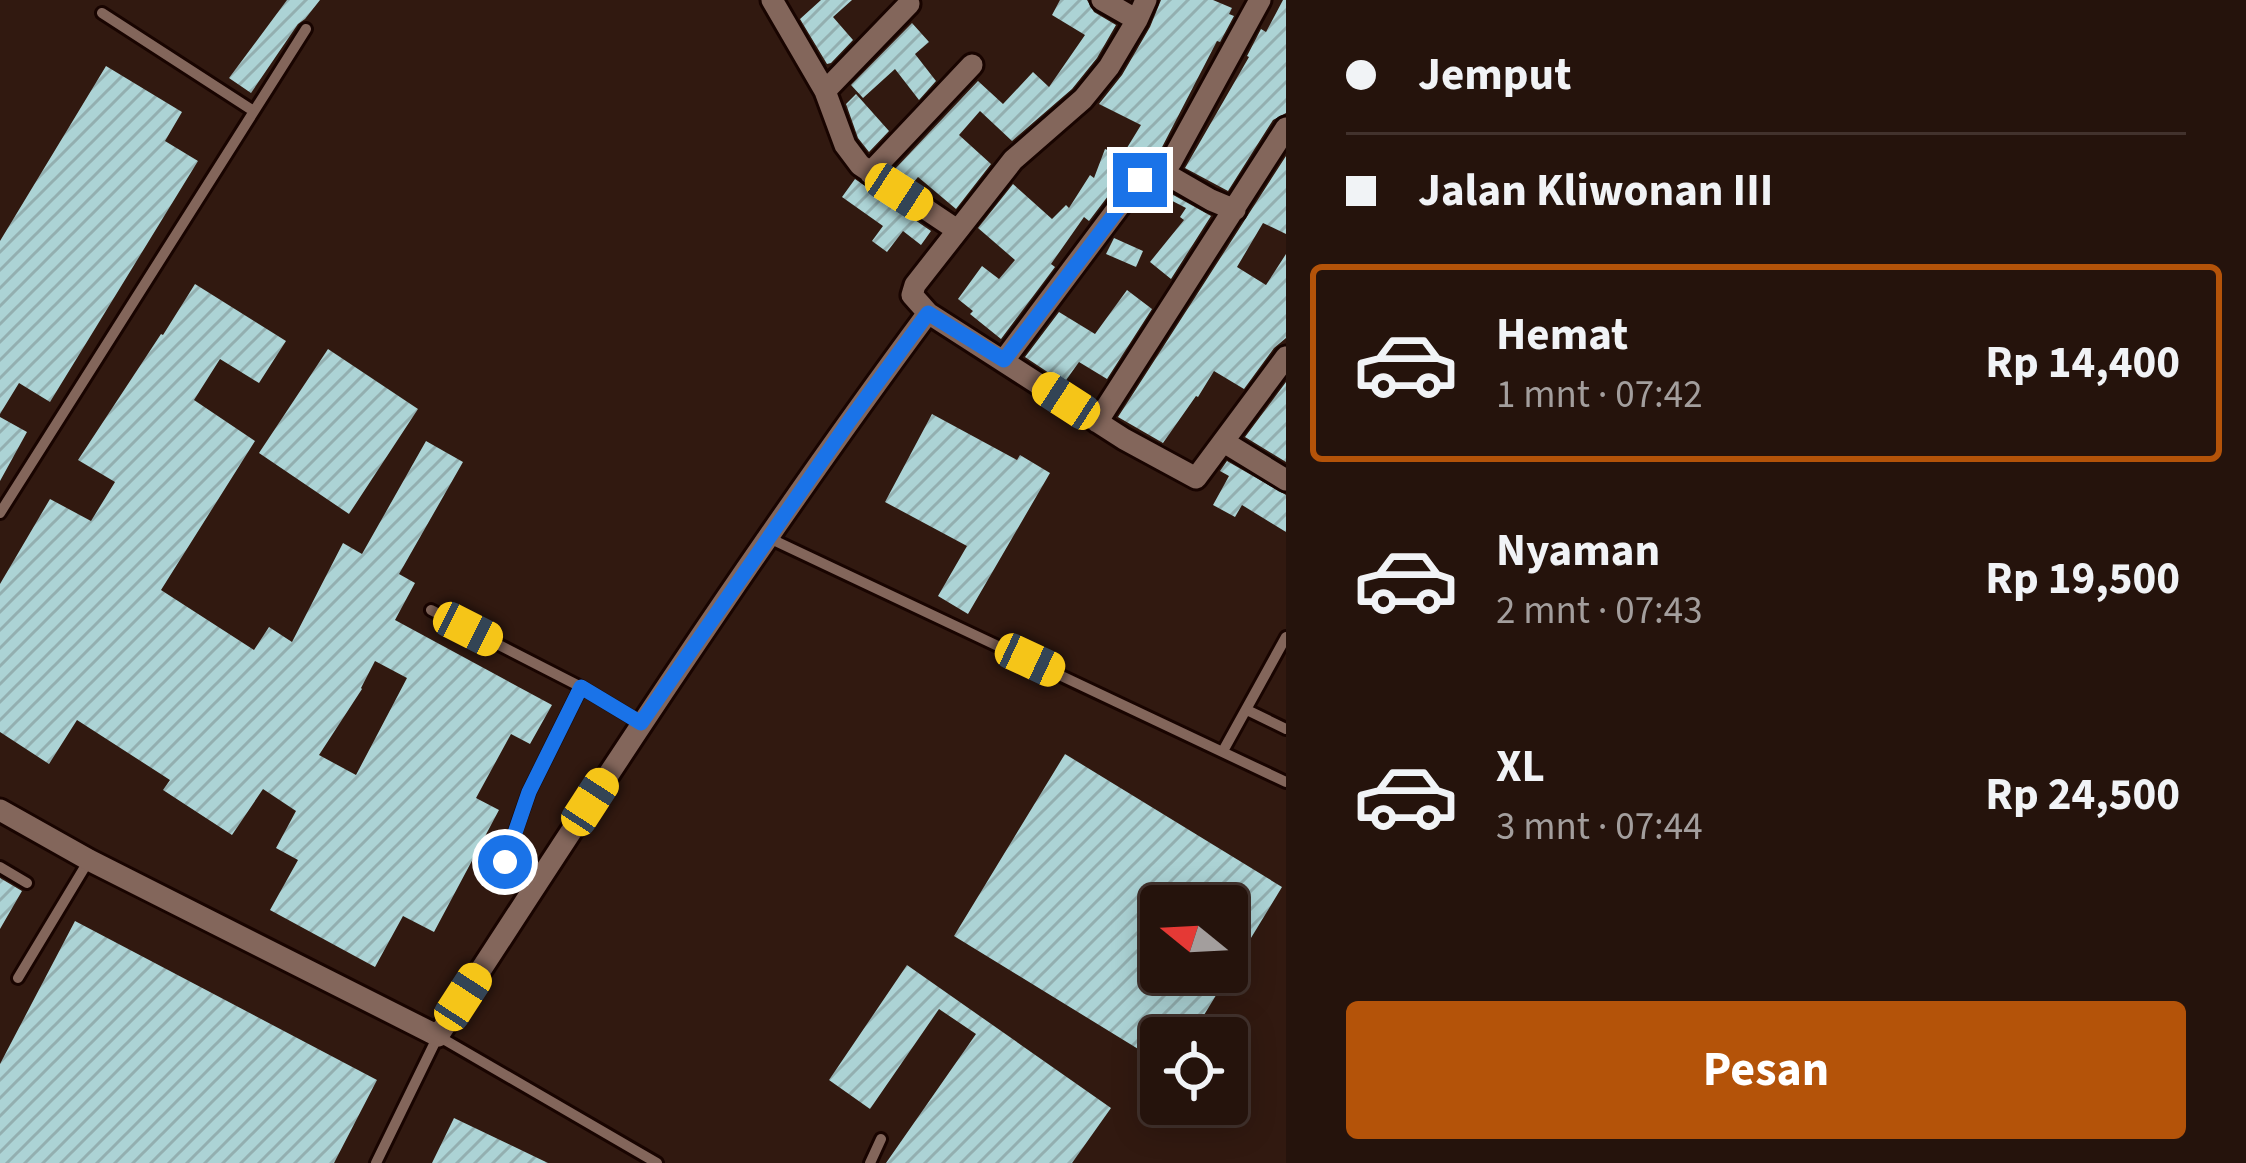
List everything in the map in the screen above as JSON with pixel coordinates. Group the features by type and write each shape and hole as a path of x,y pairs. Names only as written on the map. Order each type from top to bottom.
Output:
{"street":[{"path":"1102,0 1142,10 1108,67 1083,99 1013,160 912,295 928,313 1097,422 1196,478 1286,357"},
{"path":"1004,360 1135,185 1171,162 1260,0"},
{"path":"825,91 909,4"},
{"path":"784,5 845,145 870,173 957,230"},
{"path":"870,173 972,65"},
{"path":"1097,422 1286,128"},
{"path":"1159,170 1234,210"},
{"path":"0,810 89,860 438,1036 641,723 928,313"},
{"path":"1223,442 1286,480"}],"lane":[{"path":"102,13 252,110"},
{"path":"0,513 306,29"},
{"path":"769,538 1286,782"},
{"path":"431,610 641,723"},
{"path":"1223,752 1286,637"},
{"path":"505,862 529,792 581,687"},
{"path":"1247,710 1286,729"},
{"path":"18,977 89,860"},
{"path":"0,867 27,883"},
{"path":"376,1163 438,1036 657,1163"},
{"path":"869,1163 881,1139"}],"building":[{"path":"287,0 320,0 251,93 229,78"},
{"path":"821,0 852,0 833,17 853,40 827,64 800,19"},
{"path":"1060,0 1087,0 1094,12 1116,25 1072,89 1012,141 980,111 959,135 991,164 956,209 918,177 913,183 894,170 978,81 1003,104 1033,72 1049,87 1085,35 1052,15"},
{"path":"1161,0 1213,0 1232,8 1229,14 1234,16 1160,151 1124,175 1089,221 1084,217 1051,264 1055,267 1001,339 958,299 982,266 999,279 1015,260 978,228 1013,184 1052,219 1066,205 1069,208 1090,175 1094,178 1105,149 1122,156 1141,125 1099,104 1122,75"},
{"path":"1283,0 1286,113 1273,120 1228,191 1185,168 1261,29 1266,32"},
{"path":"912,23 929,42 915,54 936,81 919,100 895,69 863,98 851,85"},
{"path":"106,66 182,112 165,141 198,161 50,402 19,383 0,414 0,241"},
{"path":"856,94 889,131 869,152 858,138 846,104"},
{"path":"1286,156 1286,234 1263,223 1237,267 1266,285 1286,254 1286,338 1244,389 1214,371 1163,443 1118,417"},
{"path":"855,179 931,231 921,245 903,231 887,252 872,241 883,226 842,197"},
{"path":"1159,187 1211,216 1171,279 1150,262 1184,220 1180,217 1186,208 1153,191"},
{"path":"1114,238 1143,251 1136,267 1106,254"},
{"path":"195,284 286,341 259,383 220,359 194,400 255,441 161,590 254,650 269,627 292,642 343,543 362,554 426,441 463,462 399,574 415,583 395,620 552,705 530,744 511,734 476,798 499,810 434,932 403,916 375,967 270,910 298,860 276,848 296,811 263,789 232,835 163,790 170,780 77,720 49,764 0,732 0,584 50,499 91,521 115,482 78,460","holes":["375,661 407,678 356,775 319,755"]},
{"path":"1127,290 1152,309 1107,379 1079,362 1064,383 1025,357 1059,312 1095,334"},
{"path":"328,349 418,409 349,514 259,453"},
{"path":"1286,382 1286,462 1245,437"},
{"path":"932,414 1050,473 968,614 938,596 967,546 885,502"},
{"path":"0,417 27,432 0,481"},
{"path":"1227,461 1286,495 1286,532 1242,505 1235,517 1213,505 1229,476 1220,471"},
{"path":"1065,754 1282,887 1248,943 1248,885 1140,885 1140,993 1217,993 1203,1017 1140,1017 1140,1050 954,936"},
{"path":"0,878 22,891 0,929"},
{"path":"75,921 377,1080 334,1163 0,1163 0,1064"},
{"path":"907,965 1111,1108 1072,1163 886,1163 976,1034 939,1009 870,1109 829,1080"},
{"path":"454,1118 548,1163 432,1163"}],"route":[{"path":"505,862 529,792 581,687 641,723 928,313 1004,360 1140,180"}]}
